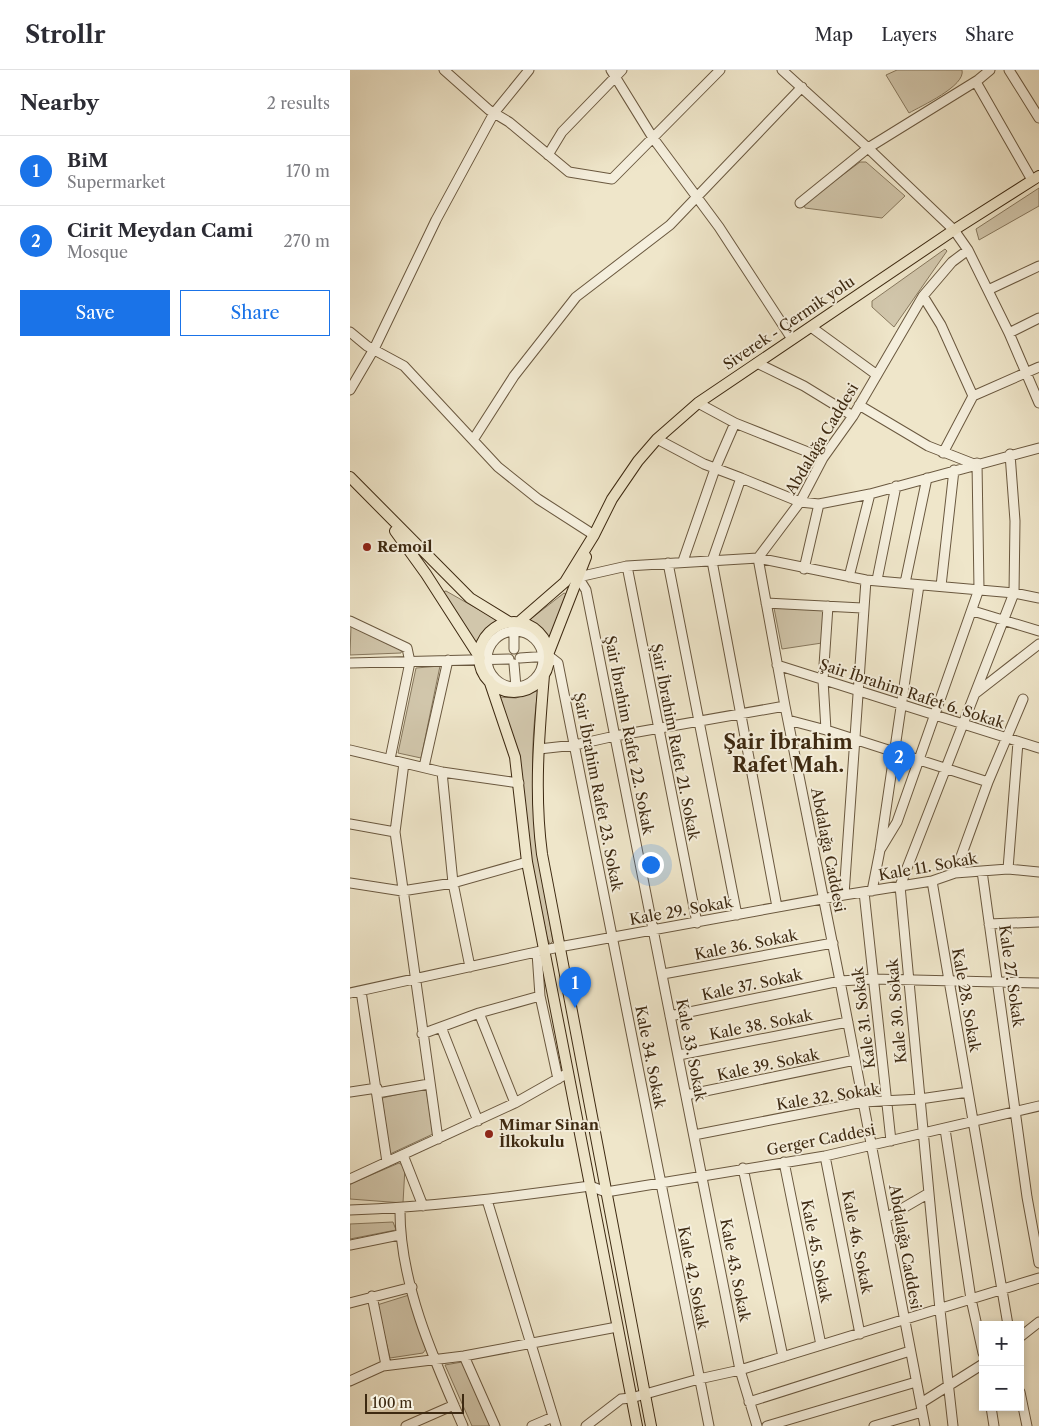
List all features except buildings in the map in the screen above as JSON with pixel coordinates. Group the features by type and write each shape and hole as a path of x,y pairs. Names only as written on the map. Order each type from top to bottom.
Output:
{"main road":[{"name":"Siverek - Çermik yolu","path":"482,660 481,648 488,635 499,625 514,625 565,582 594,535 623,481 657,439 698,402 954,230 1036,178"},
{"path":"350,478 470,598 514,625 535,629 542,635 547,655"},
{"path":"377,506 426,574 482,660 515,757 527,862 541,952 568,1074 638,1426"},
{"name":"Siverek - Çermik yolu","path":"594,535 547,655 537,778 538,825 559,947 651,1426"},
{"path":"489,680 504,690 522,690 538,682 544,675"}],"street":[{"path":"444,70 494,113 509,122 569,172 612,180 720,70"},
{"path":"350,390 374,349 436,220 494,113 529,70"},
{"path":"782,70 954,230 968,250 988,290 1028,372 1039,403"},
{"path":"800,203 868,148 976,82 990,70"},
{"path":"1009,70 1039,118"},
{"path":"548,154 562,132 616,72 653,138 698,196 792,339"},
{"path":"976,82 1036,178"},
{"path":"473,440 514,376 576,297 670,225 802,87"},
{"name":"Abdalağa Caddesi","path":"925,1426 833,943 777,665 758,558 800,502 823,458 853,416 923,296 952,262 968,250"},
{"path":"988,290 1039,266"},
{"path":"923,296 941,325 973,396"},
{"path":"1009,333 1039,318"},
{"path":"811,327 877,375"},
{"path":"350,332 374,349 404,366 498,467 538,499 583,526 594,535"},
{"path":"757,363 804,386 853,416"},
{"path":"943,453 973,396 1039,368"},
{"path":"698,402 735,423 823,458"},
{"path":"859,406 943,453 976,463"},
{"path":"683,561 715,469 735,423"},
{"path":"657,439 715,469 800,502 819,504 870,494 976,463 1039,448"},
{"path":"900,886 1006,620 1014,593 1015,521 1010,454"},
{"path":"880,850 897,822 979,590 976,463"},
{"path":"941,586 954,470"},
{"path":"741,478 712,561 739,714 778,907"},
{"path":"905,584 927,478"},
{"path":"877,580 896,486"},
{"path":"849,576 870,494"},
{"path":"804,569 819,504"},
{"path":"565,582 578,577 627,566 683,561 758,558 804,569 866,580 1014,593 1039,598"},
{"path":"668,563 737,915"},
{"name":"Şair İbrahim Rafet 21. Sokak","path":"627,566 697,923"},
{"name":"Şair İbrahim Rafet 22. Sokak","path":"578,577 586,590 655,930"},
{"path":"844,895 855,739 856,690 866,580"},
{"name":"Kale 31. Sokak","path":"891,1141 888,1100 873,979 868,892 880,850 919,585"},
{"path":"766,603 862,608"},
{"path":"826,730 823,680 828,606"},
{"path":"973,611 1039,631"},
{"path":"350,621 407,648 410,662 390,759"},
{"path":"514,625 514,649"},
{"path":"976,694 1039,644"},
{"path":"482,660 497,681 506,685 516,686 532,681 538,675 547,655"},
{"path":"350,663 514,660 547,655"},
{"name":"Şair İbrahim Rafet 23. Sokak","path":"547,655 558,663 612,938"},
{"path":"424,767 448,660"},
{"path":"514,660 516,686"},
{"name":"Şair İbrahim Rafet 6. Sokak","path":"777,665 963,726 1039,748"},
{"path":"955,873 988,782 1023,699"},
{"path":"539,749 575,745 658,728 785,706"},
{"path":"788,720 919,758 988,782"},
{"path":"1008,869 1018,742"},
{"path":"350,750 442,772 519,783"},
{"path":"404,763 395,832 438,1139"},
{"path":"442,772 452,883 470,967"},
{"path":"350,824 395,832"},
{"path":"350,883 402,891 452,883 527,862"},
{"name":"Kale 11. Sokak","path":"823,900 932,881 955,873 1008,869 1039,872"},
{"name":"Kale 27. Sokak","path":"982,871 1017,1112 1027,1196 1039,1263"},
{"name":"Kale 28. Sokak","path":"932,881 1007,1321"},
{"name":"Kale 30. Sokak","path":"900,886 940,1310 953,1426"},
{"name":"Kale 29. Sokak","path":"350,993 559,947 823,900"},
{"path":"989,924 1039,922"},
{"name":"Kale 33. Sokak","path":"655,930 670,1016 703,1175"},
{"name":"Kale 34. Sokak","path":"612,938 660,1182"},
{"name":"Kale 36. Sokak","path":"663,974 833,943"},
{"path":"541,952 540,996 558,1079"},
{"name":"Kale 37. Sokak","path":"670,1016 840,981 873,979 1039,983"},
{"path":"361,991 387,1162"},
{"path":"422,1034 479,1013 540,996"},
{"path":"479,1013 516,1103"},
{"name":"Kale 38. Sokak","path":"679,1056 848,1022"},
{"path":"441,1027 478,1121"},
{"name":"Kale 39. Sokak","path":"686,1095 855,1060"},
{"path":"350,1179 516,1103 568,1074"},
{"path":"350,1092 429,1084"},
{"name":"Kale 32. Sokak","path":"694,1135 863,1102 920,1099 968,1092"},
{"name":"Gerger Caddesi","path":"606,1192 825,1156 973,1123 1039,1106"},
{"path":"945,1129 971,1299 979,1336"},
{"path":"404,1155 423,1206"},
{"name":"Kale 46. Sokak","path":"825,1156 860,1334"},
{"name":"Kale 45. Sokak","path":"784,1162 821,1345"},
{"path":"743,1168 783,1357"},
{"name":"Kale 43. Sokak","path":"703,1175 740,1370 757,1426"},
{"name":"Kale 42. Sokak","path":"660,1182 709,1426"},
{"path":"350,1210 400,1208 487,1200 590,1186 606,1192"},
{"path":"886,1218 929,1193"},
{"path":"487,1200 556,1426"},
{"path":"400,1208 399,1235 412,1287 433,1358 463,1426"},
{"path":"350,1245 399,1235"},
{"path":"586,1426 621,1399 740,1370 1039,1278"},
{"path":"350,1303 412,1287"},
{"path":"372,1296 386,1365"},
{"path":"1024,1334 1039,1322"},
{"path":"350,1381 386,1365 433,1358 464,1356 617,1327"},
{"path":"749,1402 910,1351"},
{"path":"464,1356 495,1426"},
{"path":"874,1426 921,1407 980,1366"},
{"path":"767,1426 916,1382"},
{"path":"406,1426 454,1405"},
{"path":"992,1411 994,1426"},
{"path":"1024,1411 1027,1426"},
{"path":"532,1426 553,1416"}],"shaded area":[{"path":"897,70 962,70 961,76 950,89 909,113 886,75"},
{"path":"860,162 866,162 905,196 882,218 805,208 804,204"},
{"path":"1039,188 1039,206 979,240 976,229"},
{"path":"945,249 947,251 894,327 872,307 872,301"},
{"path":"446,591 499,621 483,634 476,648 442,592"},
{"path":"564,593 566,594 551,641 545,633 528,621"},
{"path":"774,608 825,609 822,643 782,649"},
{"path":"351,625 402,649 401,653 350,655"},
{"path":"440,666 421,758 398,753 416,668"},
{"path":"538,690 534,723 533,786 542,877 553,941 550,944 547,938 499,697 516,698"},
{"path":"426,1088 433,1134 390,1154 382,1098"},
{"path":"399,1163 405,1167 403,1203 350,1199 350,1184"},
{"path":"393,1222 396,1230 350,1239 350,1224"},
{"path":"409,1295 413,1299 426,1349 423,1353 390,1358 377,1305"},
{"path":"462,1362 490,1426 472,1426 445,1365"}],"place":[{"name":"Remoil","path":"367,547"},
{"name":"Cirit Meydan Cami","path":"899,782"},
{"name":"BiM","path":"575,1008"},
{"name":"Mimar Sinan İlkokulu","path":"489,1134"}],"district":[{"name":"Şair İbrahim Rafet Mah.","path":"788,754"}]}
